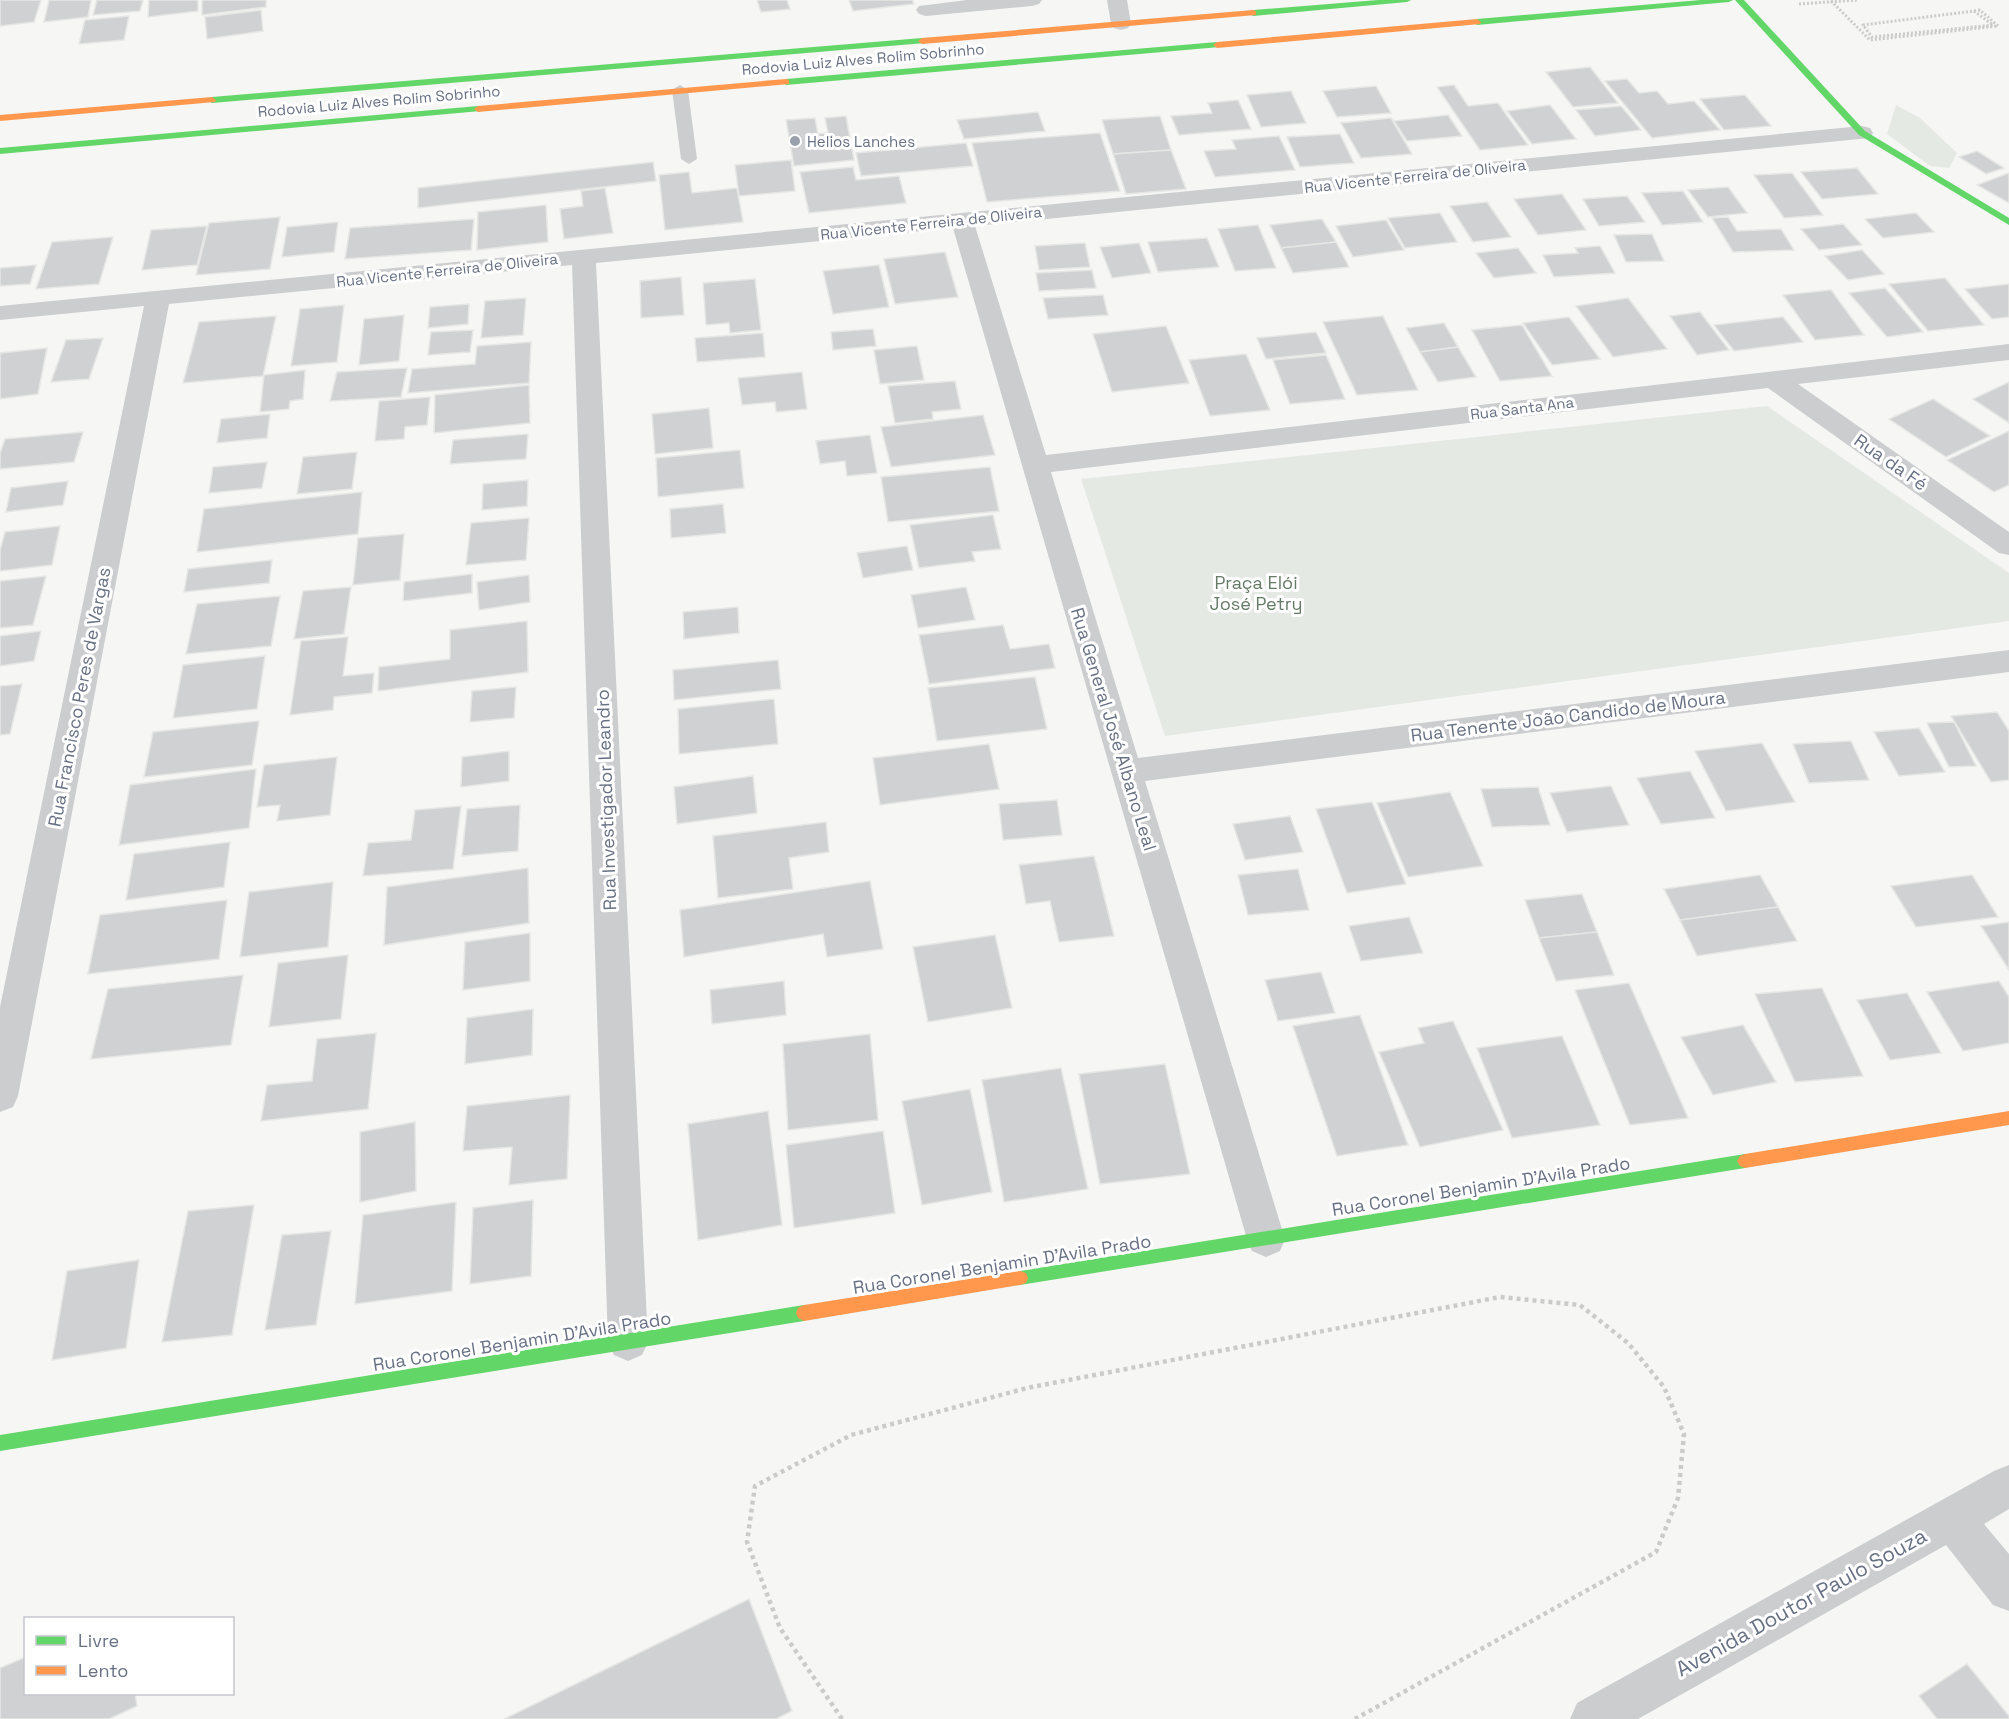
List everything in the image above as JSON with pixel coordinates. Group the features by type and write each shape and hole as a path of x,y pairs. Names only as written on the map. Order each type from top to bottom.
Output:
{"main road":[{"name":"Rodovia Luiz Alves Rolim Sobrinho","path":"0,118 1407,0"},
{"name":"Rodovia Luiz Alves Rolim Sobrinho","path":"0,151 1730,0"},
{"path":"1739,0 1862,133 2009,222"},
{"name":"Rua Coronel Benjamin D'Avila Prado","path":"0,1443 2009,1118"}],"street":[{"path":"926,10 1032,0"},
{"path":"1117,0 1120,24"},
{"name":"Rua Vicente Ferreira de Oliveira","path":"0,313 1862,133"},
{"name":"Rua General José Albano Leal","path":"962,220 1266,1239"},
{"name":"Rua Investigador Leandro","path":"584,256 628,1342"},
{"name":"Rua Francisco Peres de Vargas","path":"0,1096 158,298"},
{"name":"Rua Santa Ana","path":"1035,465 2009,352"},
{"name":"Rua da Fé","path":"1773,379 2009,546"},
{"name":"Rua Tenente João Candido de Moura","path":"1127,771 2009,661"},
{"name":"Avenida Doutor Paulo Souza","path":"1593,1719 2009,1486"},
{"path":"1952,1518 2009,1589"}],"lane":[{"path":"680,90 689,159"}],"path":[{"path":"1831,0 1870,40 1998,26 1980,10 1863,25 1872,37 1993,25 1974,11"},
{"path":"842,1719 780,1628 747,1542 755,1486 851,1435 1026,1388 1500,1297 1580,1305 1628,1343 1664,1387 1684,1434 1678,1498 1656,1552 1355,1719"}],"green space":[{"path":"1896,105 1920,118 1957,153 1949,168 1930,166 1887,134"},
{"name":"Praça Elói José Petry","path":"1767,406 2009,573 2009,621 1165,736 1081,479"}],"building":[{"path":"0,0 41,0 34,22 0,26"},
{"path":"49,0 91,0 88,17 44,22"},
{"path":"97,0 143,0 140,11 93,15"},
{"path":"149,0 198,0 198,11 148,17"},
{"path":"202,0 266,0 266,7 202,15"},
{"path":"757,0 787,0 790,9 761,12"},
{"path":"849,0 912,0 914,4 853,11"},
{"path":"261,10 263,31 207,39 205,17"},
{"path":"129,16 124,40 79,44 85,20"},
{"path":"1590,67 1618,103 1573,107 1546,72"},
{"path":"1627,79 1639,93 1657,91 1668,104 1694,101 1720,130 1652,138 1605,81"},
{"path":"1454,85 1468,106 1498,103 1528,145 1480,150 1437,87"},
{"path":"1376,86 1391,113 1337,117 1323,91"},
{"path":"1291,91 1306,123 1261,127 1247,95"},
{"path":"1745,95 1771,126 1724,130 1700,99"},
{"path":"1238,100 1251,129 1179,135 1171,116 1212,113 1208,103"},
{"path":"1550,105 1576,139 1532,144 1507,111"},
{"path":"1621,106 1641,130 1595,136 1576,110"},
{"path":"1038,112 1045,131 964,139 957,120"},
{"path":"1448,115 1462,136 1407,141 1394,121"},
{"path":"846,116 854,160 794,166 786,120 815,118 818,134 828,133 825,118"},
{"path":"1160,116 1171,150 1113,154 1102,120"},
{"path":"1391,118 1412,154 1361,158 1341,123"},
{"path":"1100,133 1120,191 987,202 972,143"},
{"path":"1340,134 1354,163 1300,167 1287,137"},
{"path":"1279,136 1295,170 1215,177 1204,151 1236,149 1232,140"},
{"path":"966,143 973,166 861,176 856,153"},
{"path":"1171,150 1186,189 1126,194 1113,154"},
{"path":"1977,151 2004,168 1986,174 1959,157"},
{"path":"791,160 795,191 739,196 735,165"},
{"path":"653,162 656,181 418,208 418,188"},
{"path":"853,167 856,180 899,176 906,203 809,213 800,172"},
{"path":"1857,168 1878,194 1822,199 1801,172"},
{"path":"689,172 692,193 737,188 743,222 665,230 659,175"},
{"path":"1792,173 1823,215 1784,218 1754,175"},
{"path":"2009,173 2009,203 1977,185"},
{"path":"1728,187 1747,213 1708,217 1688,190"},
{"path":"605,188 613,233 564,239 560,209 583,206 581,191"},
{"path":"1683,191 1703,222 1662,225 1642,193"},
{"path":"1562,194 1586,230 1538,235 1514,199"},
{"path":"1627,196 1645,222 1599,226 1583,199"},
{"path":"1487,202 1511,237 1473,242 1450,206"},
{"path":"546,205 548,242 477,250 478,212"},
{"path":"1440,213 1457,242 1405,248 1388,218"},
{"path":"1916,213 1934,232 1883,238 1865,219"},
{"path":"280,217 270,269 196,275 209,223"},
{"path":"1728,217 1737,231 1781,229 1794,250 1733,252 1712,218"},
{"path":"474,219 471,250 345,259 350,228"},
{"path":"1322,219 1336,242 1281,248 1270,225"},
{"path":"1386,220 1404,250 1353,257 1336,226"},
{"path":"338,222 334,252 282,257 287,227"},
{"path":"1843,224 1862,245 1819,250 1801,229"},
{"path":"1258,225 1276,268 1235,271 1218,229"},
{"path":"207,226 197,265 142,270 151,230"},
{"path":"1652,234 1664,261 1626,262 1614,235"},
{"path":"113,237 99,284 36,289 52,242"},
{"path":"1207,238 1219,267 1158,272 1148,242"},
{"path":"1336,242 1349,267 1293,273 1281,248"},
{"path":"1085,243 1090,267 1039,270 1035,246"},
{"path":"1139,243 1151,273 1112,278 1100,247"},
{"path":"1600,246 1615,273 1554,277 1543,255 1578,253 1575,248"},
{"path":"1518,248 1536,273 1494,278 1476,253"},
{"path":"1862,250 1884,274 1848,280 1825,256"},
{"path":"945,252 958,297 895,304 884,259"},
{"path":"36,265 30,284 0,286 0,268"},
{"path":"879,265 889,307 833,314 823,271"},
{"path":"1092,270 1096,288 1039,291 1036,273"},
{"path":"681,277 684,315 641,318 640,281"},
{"path":"1945,278 1984,325 1928,331 1889,284"},
{"path":"755,279 761,330 730,333 729,323 706,325 703,283"},
{"path":"2009,284 2009,317 1992,319 1965,289"},
{"path":"1885,288 1923,332 1887,337 1849,293"},
{"path":"1831,290 1864,335 1815,340 1783,295"},
{"path":"1103,295 1108,315 1048,319 1043,298"},
{"path":"526,298 523,335 481,338 485,301"},
{"path":"1628,298 1667,349 1613,357 1576,306"},
{"path":"469,304 468,324 428,328 430,307"},
{"path":"344,305 337,362 291,366 300,309"},
{"path":"1700,312 1729,350 1697,355 1670,316"},
{"path":"404,315 399,361 359,365 364,319"},
{"path":"276,316 263,376 183,383 199,322"},
{"path":"1383,316 1418,390 1357,395 1323,322"},
{"path":"1569,317 1600,359 1552,365 1523,323"},
{"path":"1783,317 1803,342 1734,351 1714,325"},
{"path":"1444,323 1458,347 1420,352 1406,328"},
{"path":"1522,325 1552,376 1500,381 1472,330"},
{"path":"1166,326 1189,383 1112,392 1093,334"},
{"path":"873,329 876,346 833,350 831,332"},
{"path":"473,330 470,352 428,355 431,332"},
{"path":"1316,332 1326,353 1266,359 1257,338"},
{"path":"763,333 765,357 697,362 695,338"},
{"path":"103,338 89,379 51,382 66,340"},
{"path":"531,342 529,383 408,393 412,369 475,364 477,346"},
{"path":"917,346 924,380 880,384 874,350"},
{"path":"1458,347 1476,377 1438,382 1420,352"},
{"path":"47,348 38,394 0,399 0,353"},
{"path":"1246,354 1270,410 1210,416 1189,360"},
{"path":"1326,355 1345,399 1290,404 1273,360"},
{"path":"407,368 401,397 330,401 337,372"},
{"path":"305,370 303,399 290,401 289,409 260,412 264,375"},
{"path":"802,372 807,409 776,412 775,402 742,405 738,378"},
{"path":"955,381 961,409 932,412 933,419 895,423 888,386"},
{"path":"2009,382 2009,423 1973,399"},
{"path":"529,385 530,423 434,433 435,395"},
{"path":"430,397 427,425 405,427 404,439 375,441 379,401"},
{"path":"1933,399 1990,436 1946,457 1889,419"},
{"path":"709,408 713,448 655,454 652,414"},
{"path":"270,414 267,438 217,443 221,419"},
{"path":"983,415 995,455 891,467 881,427"},
{"path":"2009,431 2009,485 1994,492 1947,460"},
{"path":"83,432 74,462 0,469 0,453 5,439"},
{"path":"528,434 526,459 450,464 453,440"},
{"path":"870,435 877,473 847,476 845,461 820,464 816,441"},
{"path":"740,450 744,488 658,497 656,458"},
{"path":"357,452 352,489 297,494 303,457"},
{"path":"267,462 262,488 209,493 213,467"},
{"path":"990,467 999,511 888,522 881,477"},
{"path":"528,480 527,506 482,510 483,484"},
{"path":"68,481 63,505 6,512 11,488"},
{"path":"362,492 358,534 197,552 204,509"},
{"path":"723,504 726,533 671,538 670,509"},
{"path":"993,515 1001,549 972,552 975,561 919,568 910,525"},
{"path":"529,518 526,560 466,565 471,523"},
{"path":"60,526 52,565 0,571 0,550 5,532"},
{"path":"404,534 400,580 353,585 358,538"},
{"path":"907,546 913,570 863,578 857,553"},
{"path":"272,560 269,583 184,592 188,569"},
{"path":"472,574 472,593 403,601 404,582"},
{"path":"529,575 530,602 479,610 477,582"},
{"path":"46,576 33,625 0,628 0,581"},
{"path":"351,587 344,634 294,639 303,591"},
{"path":"966,587 975,620 918,628 911,595"},
{"path":"280,596 271,646 186,654 197,604"},
{"path":"738,607 739,633 684,639 683,612"},
{"path":"527,621 528,672 378,691 379,667 450,659 450,630"},
{"path":"1003,625 1010,649 1049,644 1055,668 929,684 919,635"},
{"path":"41,631 34,661 0,666 0,636"},
{"path":"348,637 343,676 374,673 372,693 334,697 333,710 290,715 301,641"},
{"path":"265,656 257,709 173,718 183,665"},
{"path":"778,660 781,689 674,700 673,670"},
{"path":"1035,677 1047,729 937,741 928,688"},
{"path":"22,684 10,734 0,735 0,686"},
{"path":"516,687 514,718 470,722 472,691"},
{"path":"774,699 778,744 679,754 678,709"},
{"path":"1997,712 2009,731 2009,780 1991,782 1951,716"},
{"path":"259,721 252,765 144,777 153,732"},
{"path":"1954,722 1976,766 1949,767 1927,723"},
{"path":"1919,728 1945,772 1899,776 1874,732"},
{"path":"1851,741 1869,780 1809,783 1793,744"},
{"path":"1762,743 1795,802 1726,811 1695,751"},
{"path":"989,744 999,789 880,805 873,758"},
{"path":"509,751 509,781 461,787 462,757"},
{"path":"337,757 330,815 277,821 280,805 257,807 264,765"},
{"path":"256,769 249,828 119,845 130,785"},
{"path":"1690,771 1715,818 1661,824 1637,778"},
{"path":"753,776 757,813 677,824 674,787"},
{"path":"1611,786 1629,825 1567,832 1550,793"},
{"path":"1538,787 1550,825 1492,827 1481,789"},
{"path":"1450,792 1483,866 1408,877 1377,803"},
{"path":"1057,800 1062,835 1003,840 999,804"},
{"path":"1372,802 1406,884 1347,893 1316,809"},
{"path":"520,805 518,851 462,856 467,809"},
{"path":"461,806 453,869 363,876 368,843 411,840 415,810"},
{"path":"1290,816 1303,852 1245,860 1233,824"},
{"path":"826,822 829,852 789,858 793,889 718,898 713,836"},
{"path":"230,842 224,887 126,900 134,854"},
{"path":"1094,856 1114,936 1059,942 1050,901 1026,904 1019,865"},
{"path":"528,868 529,923 384,945 387,887"},
{"path":"1298,869 1309,910 1248,915 1238,875"},
{"path":"1760,875 1778,907 1680,920 1664,889"},
{"path":"1972,875 1998,917 1916,927 1891,886"},
{"path":"870,881 883,949 827,957 823,934 684,957 680,910"},
{"path":"333,882 328,947 240,957 249,892"},
{"path":"1582,894 1597,932 1539,938 1525,900"},
{"path":"227,900 219,959 88,974 100,915"},
{"path":"1778,907 1797,941 1697,956 1680,920"},
{"path":"1409,917 1423,953 1361,961 1349,926"},
{"path":"2009,922 2009,970 1981,926"},
{"path":"1597,932 1614,975 1556,981 1539,938"},
{"path":"530,933 530,981 463,990 465,942"},
{"path":"995,935 1012,1008 928,1022 913,947"},
{"path":"348,955 341,1019 269,1027 278,963"},
{"path":"1321,972 1335,1013 1278,1021 1265,980"},
{"path":"243,975 231,1045 91,1059 108,989"},
{"path":"784,981 786,1015 712,1024 710,990"},
{"path":"1999,981 2009,997 2009,1043 1963,1051 1927,992"},
{"path":"1629,983 1688,1118 1630,1125 1575,990"},
{"path":"1822,988 1863,1076 1795,1082 1755,994"},
{"path":"1907,993 1941,1053 1890,1060 1857,1000"},
{"path":"533,1009 532,1055 465,1064 467,1018"},
{"path":"1360,1015 1408,1145 1337,1156 1293,1026"},
{"path":"1453,1021 1503,1130 1420,1147 1379,1052 1424,1043 1418,1028"},
{"path":"1743,1025 1776,1082 1713,1095 1681,1037"},
{"path":"376,1033 368,1109 261,1121 267,1085 312,1081 317,1039"},
{"path":"870,1034 878,1120 788,1130 783,1044"},
{"path":"1562,1036 1600,1125 1512,1138 1477,1048"},
{"path":"1165,1064 1190,1174 1100,1184 1079,1074"},
{"path":"1061,1068 1088,1189 1004,1202 982,1080"},
{"path":"970,1089 992,1192 922,1205 902,1101"},
{"path":"570,1095 567,1179 509,1185 512,1147 463,1151 467,1106"},
{"path":"768,1111 782,1225 698,1240 688,1124"},
{"path":"415,1122 416,1191 360,1202 360,1132"},
{"path":"883,1131 895,1213 794,1228 786,1145"},
{"path":"533,1200 531,1276 470,1284 473,1208"},
{"path":"456,1202 452,1291 355,1304 363,1215"},
{"path":"254,1205 232,1335 162,1342 188,1211"},
{"path":"331,1231 316,1325 265,1330 282,1235"},
{"path":"139,1260 126,1348 52,1360 67,1271"},
{"path":"749,1599 792,1711 776,1719 504,1719"},
{"path":"24,1658 24,1695 135,1695 137,1706 109,1719 0,1719 0,1668"},
{"path":"1967,1664 2009,1716 2009,1719 1937,1719 1919,1696"}],"traffic: fast":[{"path":"1253,13 1407,0"},
{"path":"1477,22 1729,0"},
{"path":"1739,0 1862,133 2009,222"},
{"path":"212,100 922,41"},
{"path":"786,82 1217,45"},
{"path":"0,151 478,109"},
{"path":"1020,1278 1745,1161"},
{"path":"0,1443 804,1313"}],"traffic: slow":[{"path":"922,41 1253,13"},
{"path":"1217,45 1477,22"},
{"path":"478,109 786,82"},
{"path":"0,118 212,100"},
{"path":"1745,1161 2009,1118"},
{"path":"804,1313 1020,1278"}],"place":[{"name":"Helios Lanches","path":"795,141"}]}
